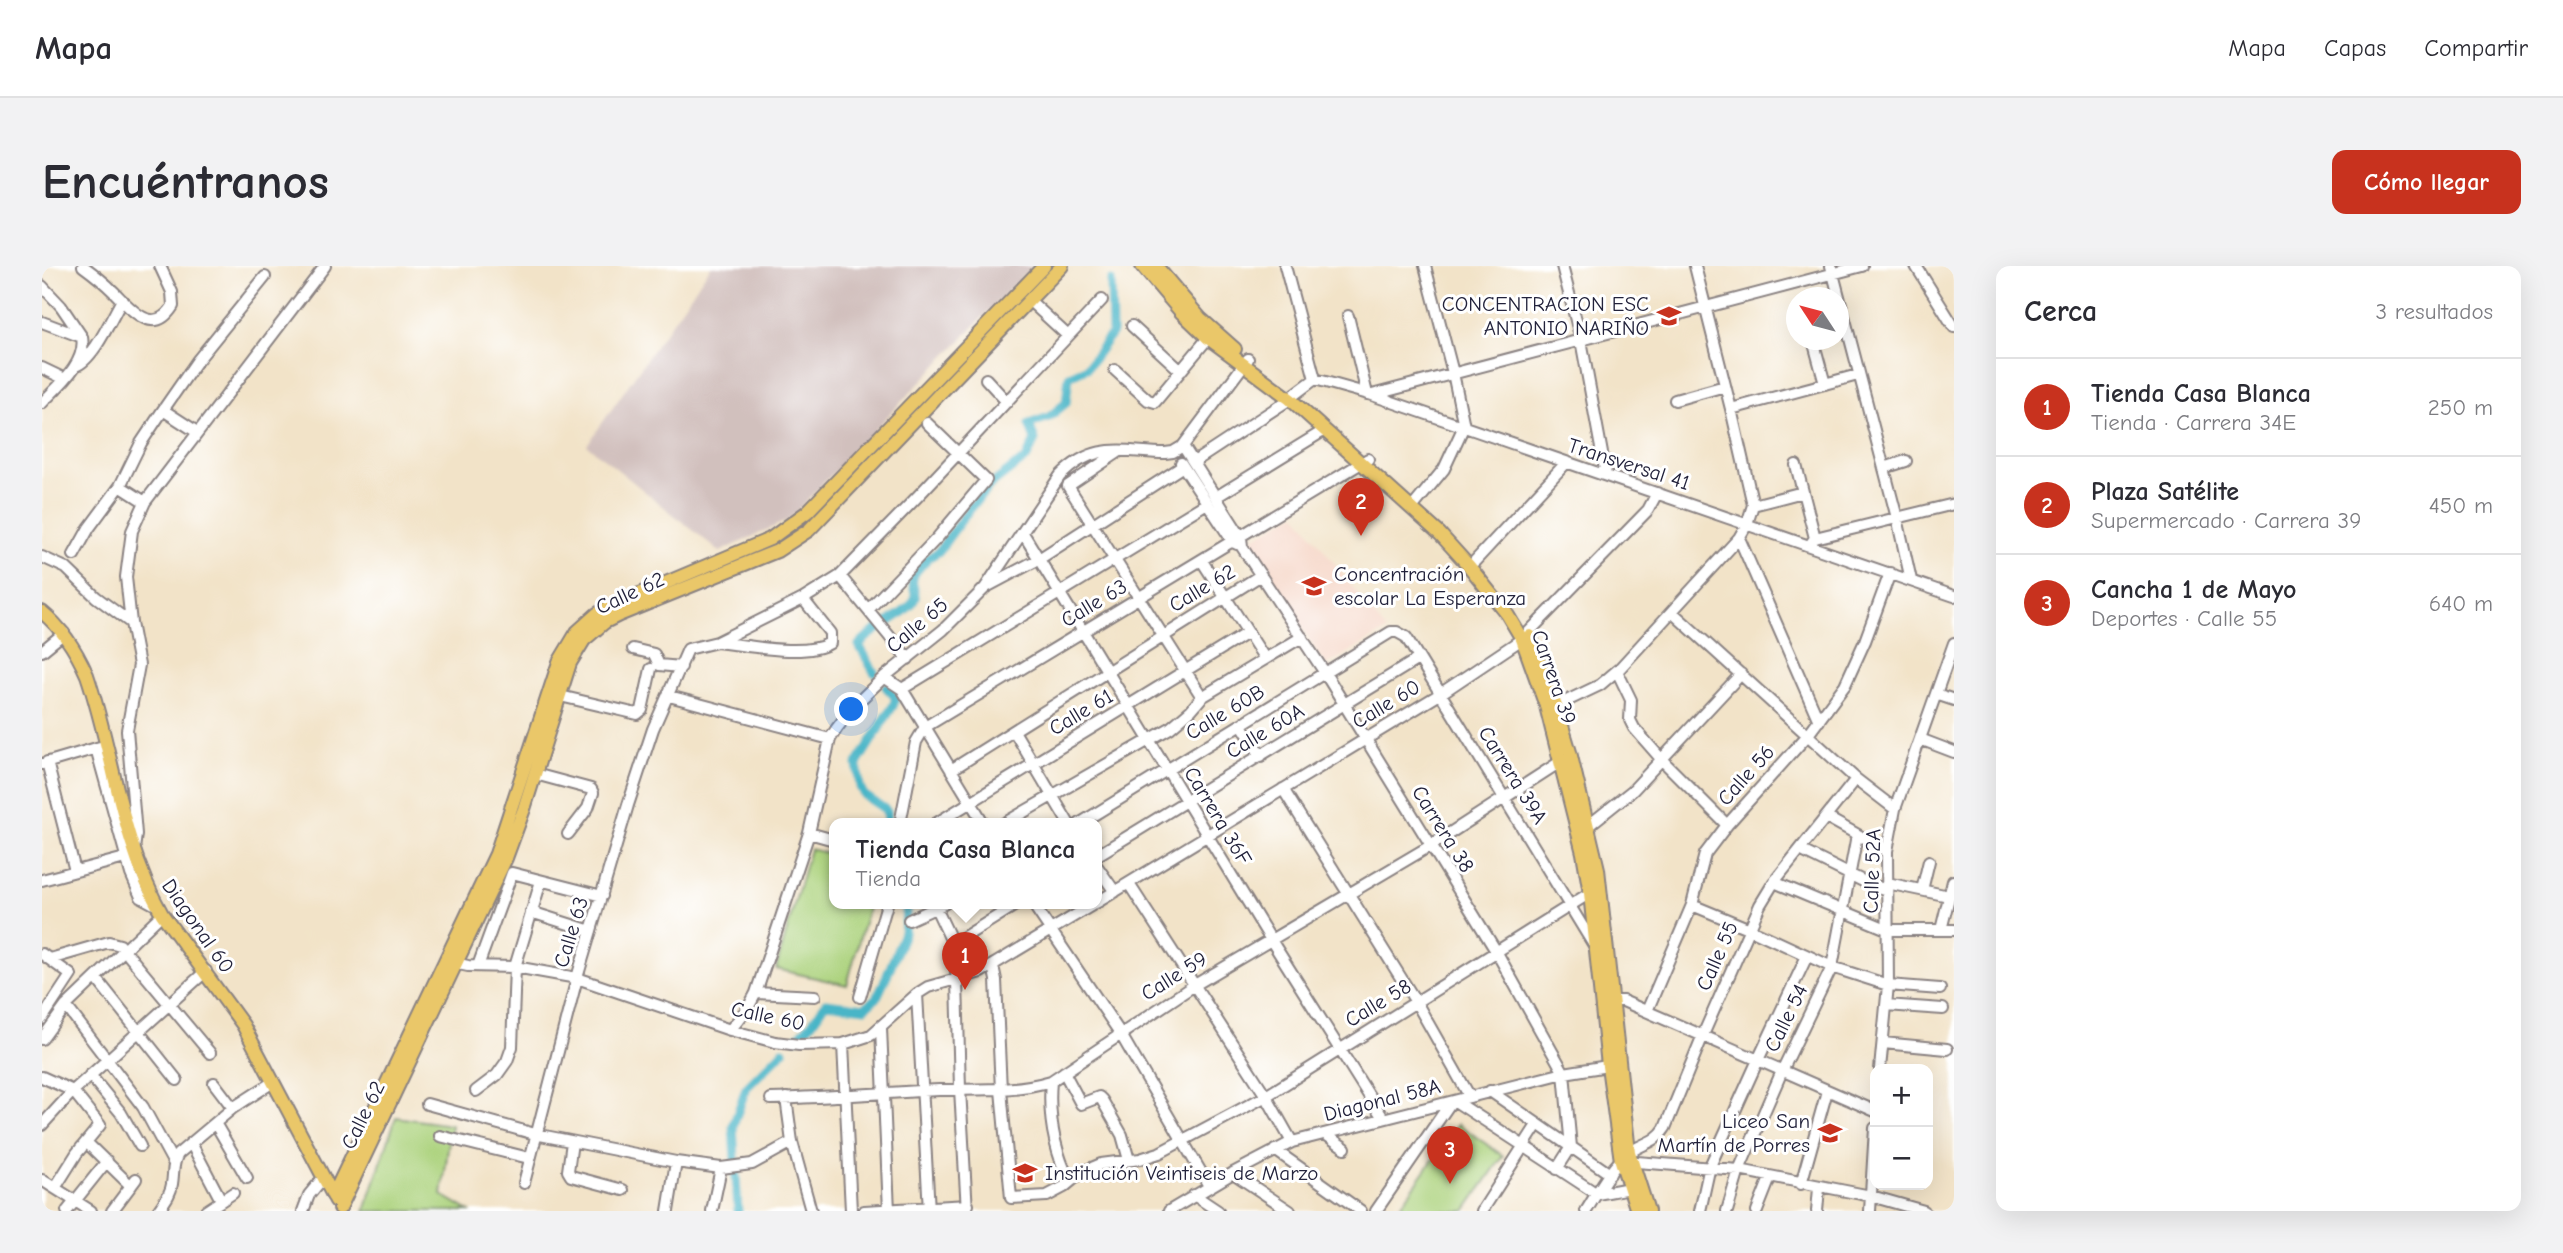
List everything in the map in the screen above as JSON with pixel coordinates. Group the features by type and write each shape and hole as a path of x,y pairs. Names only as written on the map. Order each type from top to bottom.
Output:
{"main road":[{"name":"Calle 62","path":"340,1210 451,963 496,854 559,662 577,632 597,614 611,606 770,539 788,527 807,512 1044,266"},
{"name":"Calle 62","path":"333,1196 506,858 560,696 576,651 583,640 605,622 777,551 809,530 1062,266"},
{"name":"Carrera 39","path":"1142,266 1182,313 1208,338 1293,397 1415,505 1475,561 1513,610 1556,706 1588,826 1602,893 1607,1001 1614,1065 1630,1188 1637,1211"},
{"name":"Carrera 39","path":"1156,266 1200,318 1246,363"},
{"name":"Carrera 39","path":"1293,397 1325,430 1366,462"},
{"name":"Carrera 39","path":"1415,505 1469,566 1525,637 1544,697 1591,893 1596,948 1607,1001"},
{"name":"Diagonal 60","path":"42,612 64,633 87,675 100,747 129,855 159,910 243,1025 340,1210"},
{"name":"Carrera 39","path":"1628,1158 1648,1211"}],"street":[{"path":"83,266 144,319 158,318 169,311 173,298 160,266"},
{"path":"42,880 129,855 136,834 127,730 139,666 126,576 132,531 145,502 164,481 197,432 325,266"},
{"path":"985,588 1039,559 1293,397 1315,379 1285,266"},
{"path":"1415,505 1444,469 1464,426 1454,373 1425,266"},
{"path":"1562,266 1581,340 1606,475"},
{"path":"1556,706 1600,685 1617,671 1739,538 1747,524 1753,505 1695,266"},
{"path":"1348,316 1369,395 1705,307 1832,270 1862,266"},
{"path":"1916,266 1954,327"},
{"path":"1832,270 1911,580"},
{"path":"74,555 89,528 120,486 141,443 163,410 197,361 265,277"},
{"path":"42,286 61,306 82,337 82,349 75,366 42,403"},
{"path":"75,366 90,355 122,300"},
{"name":"Calle 63","path":"524,1183 601,896 653,729 688,649 717,642 803,599 840,576 1102,300"},
{"path":"1030,301 1068,336"},
{"path":"42,322 82,337"},
{"path":"1132,326 1181,371"},
{"path":"1115,370 1151,402 1158,401 1208,338"},
{"path":"1816,350 1825,384"},
{"path":"1178,449 1246,363"},
{"path":"42,368 65,379"},
{"path":"1731,409 1858,375"},
{"path":"986,379 1007,402"},
{"name":"Transversal 41","path":"1315,379 1464,426 1747,524 1813,542 1954,596"},
{"path":"1675,400 1725,386"},
{"path":"163,410 197,432"},
{"path":"869,609 929,547 986,480 927,424"},
{"path":"902,689 1325,430"},
{"name":"Calle 65","path":"730,1030 756,993 809,833 831,739 849,711 884,677 959,615 985,588 1060,476 1073,463 1087,455 1121,450 1178,449"},
{"name":"Carrera 38","path":"1178,449 1325,673 1496,951 1564,1073 1571,1147"},
{"path":"1121,450 1068,486 1202,697"},
{"path":"1884,468 1906,461"},
{"name":"Calle 63","path":"925,727 1140,597 1239,542 1366,462"},
{"path":"1475,561 1566,463"},
{"path":"1796,465 1813,542 1897,517 1954,504"},
{"path":"120,486 145,502"},
{"path":"1753,505 1803,492"},
{"name":"Calle 60","path":"1102,900 1440,694 1525,637 1648,510 1657,493"},
{"name":"Carrera 36F","path":"1023,533 1383,1118"},
{"path":"1739,538 1819,721"},
{"path":"42,557 66,568 96,597 131,622"},
{"path":"1202,561 1265,659"},
{"name":"Calle 56","path":"1647,1011 1692,905 1705,854 1727,825 1807,736 1844,685 1865,641 1890,573"},
{"name":"Calle 62","path":"951,770 1261,575"},
{"path":"840,576 908,659"},
{"path":"717,642 803,650 824,647 830,643 830,632 803,599"},
{"path":"1672,612 1807,736 1895,809"},
{"name":"Carrera 39A","path":"1391,632 1406,637 1596,948"},
{"name":"Calle 60B","path":"1089,818 1391,632"},
{"path":"42,652 64,633"},
{"name":"Calle 61","path":"944,818 1247,633"},
{"path":"1014,818 1182,719 1202,697 1302,637"},
{"name":"Calle 52A","path":"1881,1064 1888,985 1887,851 1895,809 1954,643"},
{"path":"633,649 654,654 659,664 681,667"},
{"name":"Calle 60A","path":"1102,852 1418,659"},
{"path":"560,696 637,714 642,710 651,669"},
{"path":"1617,671 1631,700 1630,720 1634,728 1727,825"},
{"path":"1588,826 1633,790 1741,674"},
{"path":"884,677 902,689 980,818"},
{"path":"1936,694 1954,700"},
{"path":"669,696 831,739"},
{"path":"1242,724 1261,756"},
{"path":"901,818 916,742 925,727"},
{"path":"1014,731 1066,818"},
{"path":"1920,739 1954,752"},
{"path":"75,871 45,763 100,747"},
{"name":"Calle 59","path":"771,1099 960,1089 1001,1090 1031,1087 1051,1081 1193,986 1430,846 1560,762"},
{"path":"535,774 591,789 593,795 588,808 568,834"},
{"name":"Calle 55","path":"1628,1158 1654,1141 1665,1128 1760,905 1774,882 1856,779"},
{"path":"1283,789 1416,1002 1470,1097"},
{"path":"1826,817 1887,851"},
{"path":"809,833 829,839"},
{"name":"Calle 54","path":"1727,1211 1739,1170 1782,1071 1832,967 1857,835"},
{"path":"1800,850 1848,874 1887,886 1949,896"},
{"path":"1922,890 1929,861"},
{"path":"478,966 512,873 601,896"},
{"path":"1102,874 1115,892"},
{"path":"476,1091 497,1075 507,1061 512,1046 515,967 541,881"},
{"path":"1941,930 1953,881"},
{"path":"1774,882 1889,930 1954,930"},
{"path":"1129,884 1266,1096 1292,1142"},
{"name":"Calle 58","path":"1001,1090 1011,1198 1047,1196 1083,1172 1101,1164 1159,1153 1266,1096 1591,893"},
{"path":"1692,905 1832,967 1888,985 1940,989"},
{"path":"860,997 886,909"},
{"path":"909,920 932,909"},
{"path":"864,1211 967,1208 957,980 953,944 939,909"},
{"path":"953,944 1009,909"},
{"path":"1036,909 1120,1033 1209,1186"},
{"name":"Calle 60","path":"451,963 515,967 577,978 730,1030 775,1042 799,1045 843,1044 857,1041 881,1028 928,987 957,980 993,966 1087,909"},
{"path":"42,1039 66,1006 126,949 159,910"},
{"path":"531,912 591,932"},
{"path":"46,956 115,942 126,949 210,1053"},
{"path":"42,1018 71,975 46,956"},
{"path":"1700,1211 1710,1166 1807,956"},
{"path":"993,966 1001,1090"},
{"path":"42,1125 72,1091 206,971"},
{"path":"96,978 177,1080"},
{"path":"756,993 815,996"},
{"path":"42,994 53,1001"},
{"path":"917,994 928,1210"},
{"path":"1607,1001 1623,1001 1870,1109"},
{"path":"1886,1005 1943,1009"},
{"path":"66,1006 143,1107 173,1162"},
{"path":"881,1028 889,1210"},
{"path":"1883,1043 1947,1049"},
{"path":"843,1044 851,1211"},
{"name":"Diagonal 58A","path":"1169,1211 1209,1186 1292,1142 1564,1073 1614,1065"},
{"path":"1064,1072 1081,1104 1099,1097 1102,1100 1122,1135 1129,1160"},
{"path":"90,1075 121,1113 140,1146"},
{"path":"42,1077 72,1091 99,1122 100,1125 47,1186 91,1211"},
{"path":"1051,1081 1049,1108 1062,1166 1070,1182"},
{"path":"158,1211 172,1185 173,1162 178,1154 233,1108 273,1082"},
{"path":"214,1083 233,1108"},
{"path":"1490,1091 1610,1174"},
{"path":"1801,1184 1827,1091"},
{"path":"786,1098 792,1142 811,1211"},
{"path":"1376,1211 1453,1102 1597,1194 1630,1188"},
{"path":"427,1104 535,1134 676,1162 721,1168 752,1164 792,1142"},
{"path":"215,1123 247,1178"},
{"path":"1482,1211 1537,1125"},
{"path":"1325,1134 1345,1148"},
{"path":"440,1136 529,1158"},
{"path":"86,1142 134,1183 112,1211"},
{"path":"572,1142 568,1171 571,1176 623,1189"},
{"path":"191,1143 222,1200"},
{"path":"1557,1169 1571,1147"},
{"path":"1275,1150 1361,1211"},
{"path":"1586,1211 1610,1174 1628,1158 1739,1170 1819,1188 1871,1196 1924,1211"},
{"path":"67,1211 107,1161"},
{"path":"668,1211 676,1162"},
{"path":"712,1211 721,1168"},
{"path":"1233,1173 1290,1211"},
{"path":"303,1211 309,1195 323,1178"},
{"path":"1761,1210 1770,1178"},
{"path":"1817,1211 1819,1188"},
{"path":"1870,1211 1871,1190"},
{"path":"209,1210 233,1193"},
{"path":"1194,1195 1218,1211"}],"shaded area":[{"path":"711,266 1032,266 788,520 720,552 587,445"},
{"name":"Concentración escolar La Esperanza","path":"1296,513 1386,631 1325,666 1250,540"}],"green space":[{"path":"810,849 829,854 829,909 868,909 847,985 776,969"},
{"path":"396,1117 451,1125 442,1195 469,1211 365,1211"},
{"path":"1458,1124 1503,1156 1465,1211 1397,1211"}],"waterway":[{"path":"874,672 859,645 912,604 915,598 912,576 928,558 938,552 991,485 1026,459 1035,440 1029,424 1049,417 1066,403 1069,376 1087,368 1112,333 1111,281"},
{"path":"886,687 896,698 893,706 857,764 860,787 864,795 886,810 887,818"},
{"path":"797,1038 826,1003 865,1008 877,997 904,933 906,909"},
{"path":"738,1211 733,1126 746,1088 783,1051"}],"place":[{"name":"CONCENTRACION ESC ANTONIO NARIÑO","path":"1669,316"},
{"name":"Plaza Satélite","path":"1361,536"},
{"name":"Concentración escolar La Esperanza","path":"1314,586"},
{"name":"Tienda Casa Blanca","path":"965,990"},
{"name":"Liceo San Martín de Porres","path":"1830,1133"},
{"name":"Institución Veintiseis de Marzo","path":"1025,1173"},
{"name":"Cancha 1 de Mayo","path":"1450,1184"}]}
